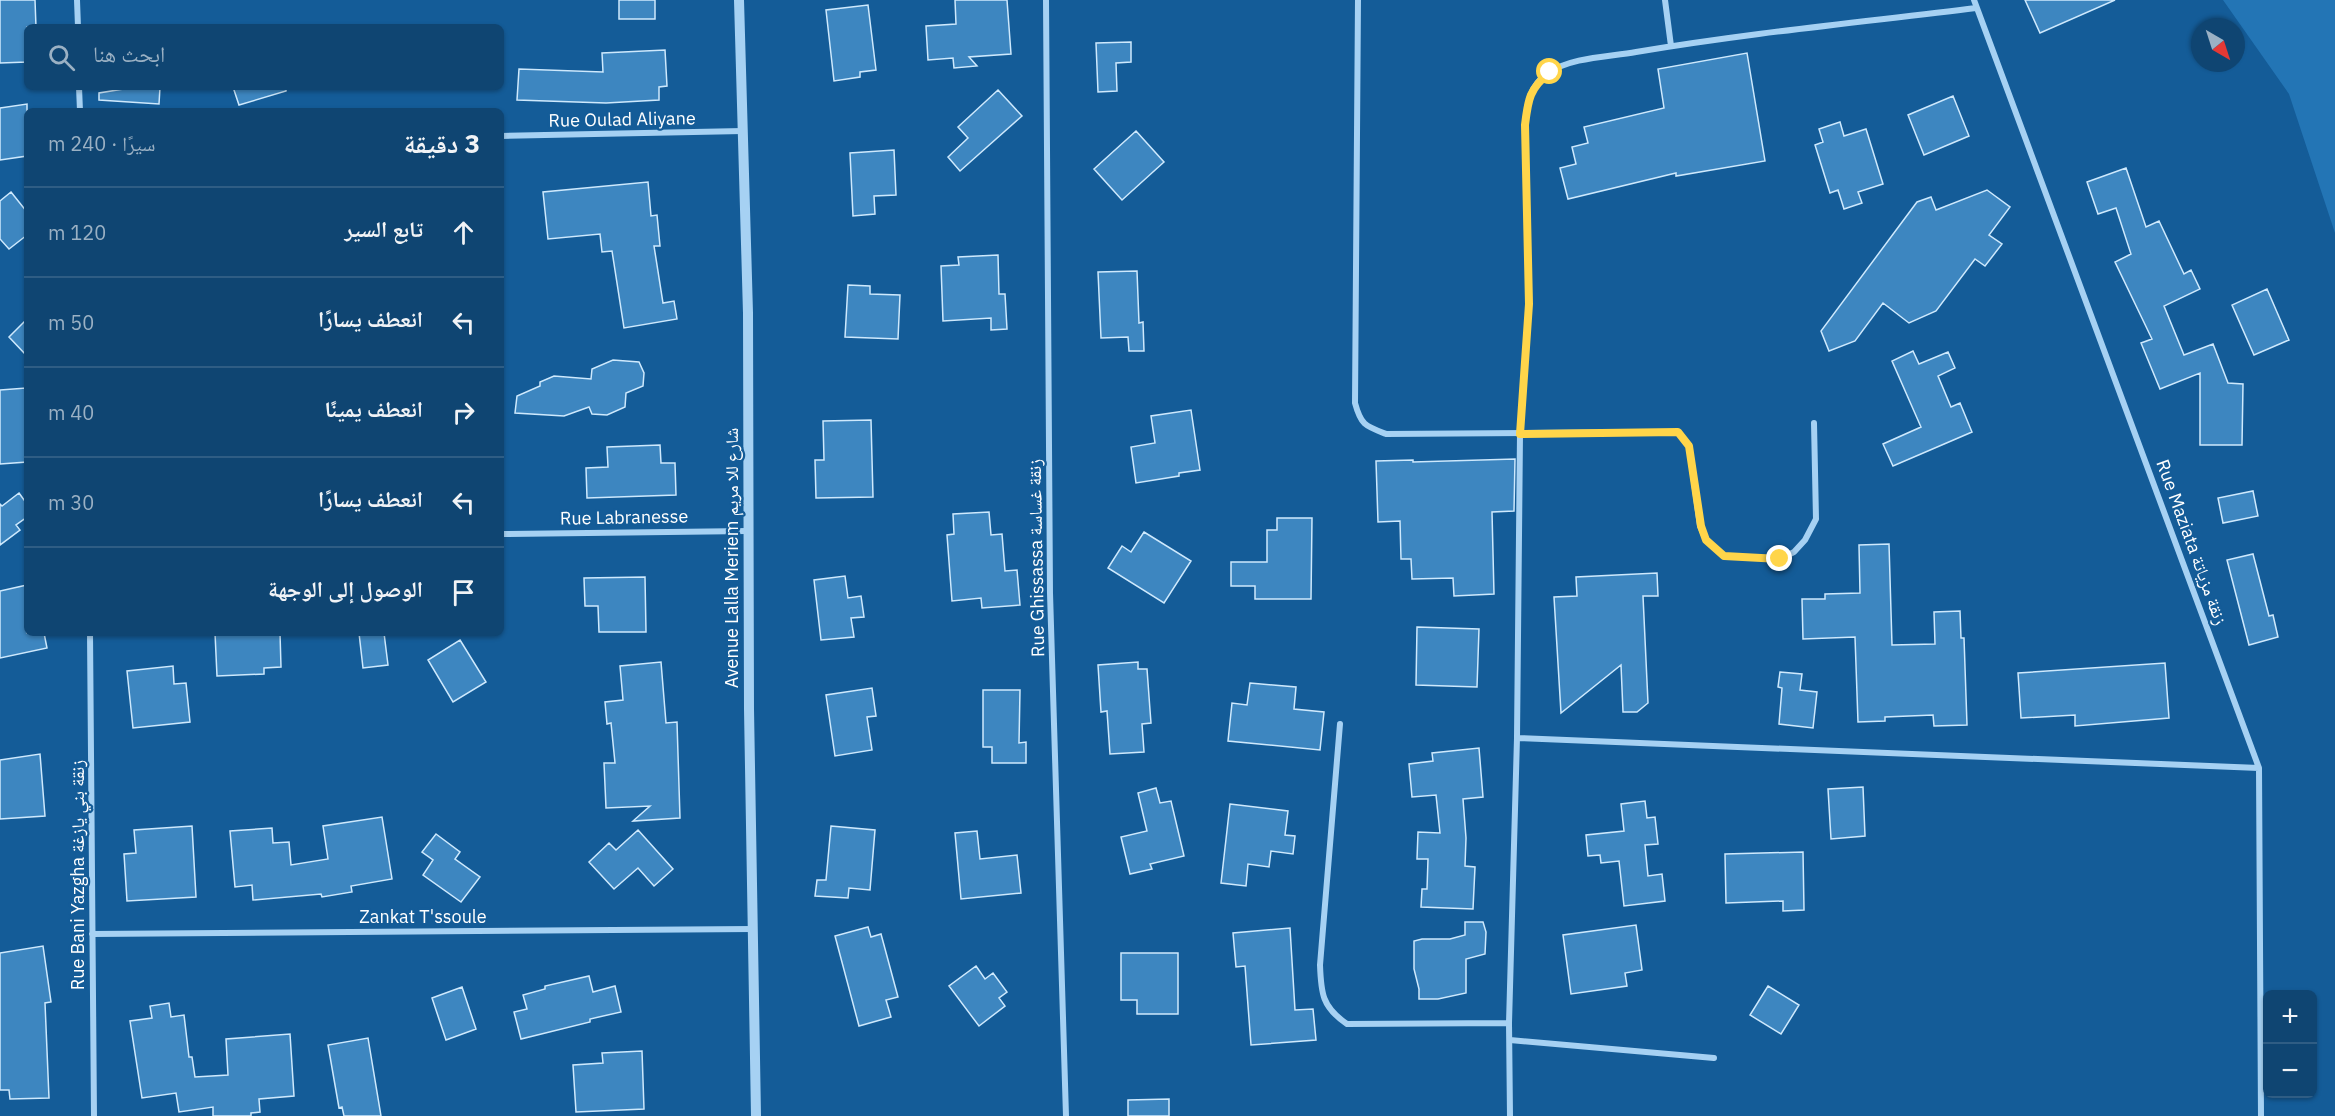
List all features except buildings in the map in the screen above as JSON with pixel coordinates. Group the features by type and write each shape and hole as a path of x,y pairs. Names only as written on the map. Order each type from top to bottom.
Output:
{"street":[{"path":"77,0 78,24"},
{"name":"Avenue Lalla Meriem شارع للا مريم","path":"739,0 748,313 749,754 756,1116"},
{"name":"Rue Ghissassa زنقة غساسة","path":"1046,0 1050,593 1066,1116"},
{"path":"1358,0 1355,403 1358,415 1365,426 1386,434 1678,432 1689,446 1701,526 1706,540 1724,556 1780,559 1794,552 1805,540 1816,519 1814,423"},
{"path":"1665,0 1671,46"},
{"name":"Rue Maziata زنقة مزياتة","path":"1974,0 2259,768 2261,1116"},
{"path":"1510,1116 1509,1023 1520,434 1529,304 1525,125 1528,99 1538,82 1550,72 1571,63 1671,46 1976,8"},
{"path":"79,90 80,108"},
{"name":"Rue Oulad Aliyane","path":"504,136 743,131"},
{"name":"Rue Labranesse","path":"504,534 748,531"},
{"name":"Rue Bani Yazgha زنقة بني يازغة","path":"90,636 94,1116"},
{"path":"1340,724 1320,965 1321,990 1327,1006 1347,1024 1509,1023"},
{"path":"1516,738 2259,768"},
{"name":"Zankat T'ssoule","path":"93,934 754,929"},
{"path":"1510,1040 1714,1058"}],"shaded area":[{"path":"2223,0 2335,0 2335,233 2289,94 2245,31 2245,18 2236,18"}],"route":[{"path":"1550,72 1538,82 1528,99 1525,125 1529,304 1520,434 1678,432 1689,446 1701,526 1706,540 1724,556 1780,559"}]}
